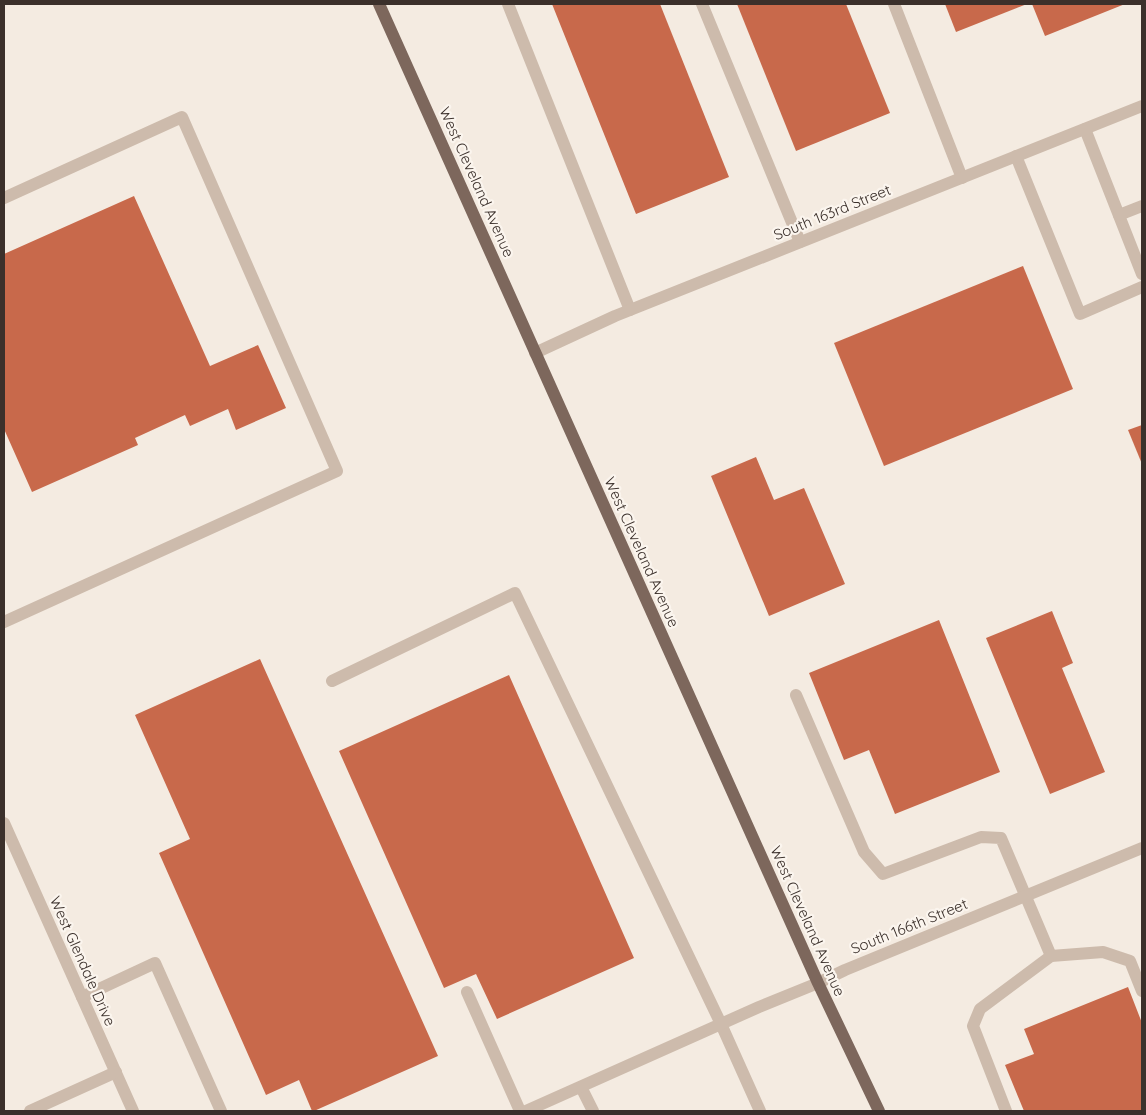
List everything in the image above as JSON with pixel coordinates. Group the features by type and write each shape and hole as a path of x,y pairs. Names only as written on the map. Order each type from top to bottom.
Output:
{"main road":[{"name":"West Cleveland Avenue","path":"379,4 818,983 879,1111"}],"street":[{"path":"508,4 630,310"},
{"path":"702,4 800,242"},
{"path":"894,4 962,178"},
{"name":"South 163rd Street","path":"535,353 630,310 1142,106"},
{"path":"4,198 182,117 337,471 4,622"},
{"path":"1085,129 1142,274"},
{"path":"1016,156 1080,314 1142,287"},
{"path":"1119,215 1142,206"},
{"path":"332,681 515,593 721,1024 760,1111"},
{"path":"796,694 864,852 883,874 981,837 1001,838 1051,956"},
{"name":"West Glendale Drive","path":"4,823 133,1111"},
{"name":"South 166th Street","path":"526,1111 845,970 1142,848"},
{"path":"1006,1111 973,1026 980,1010 1051,956 1103,952 1130,961 1142,991"},
{"path":"82,997 155,963 221,1111"},
{"path":"467,992 520,1111"},
{"path":"30,1111 116,1072"},
{"path":"581,1087 593,1111"}],"building":[{"path":"552,4 660,4 729,177 636,214"},
{"path":"737,4 846,4 890,113 796,151"},
{"path":"945,4 1027,4 956,32"},
{"path":"1032,4 1125,4 1045,36"},
{"path":"134,196 210,366 258,345 286,408 236,430 228,409 190,426 185,415 135,438 138,445 32,492 4,429 4,254"},
{"path":"1023,266 1073,389 884,466 834,343"},
{"path":"1142,425 1142,464 1128,430"},
{"path":"756,457 774,500 804,488 845,584 769,616 711,476"},
{"path":"1052,611 1073,663 1062,668 1105,772 1050,794 986,638"},
{"path":"939,620 1000,772 895,814 869,750 844,760 809,673"},
{"path":"260,659 438,1056 314,1111 312,1111 299,1080 266,1095 159,853 190,839 135,715"},
{"path":"509,675 634,958 497,1019 476,974 444,988 339,751"},
{"path":"1128,987 1142,1023 1142,1111 1024,1111 1005,1065 1034,1054 1024,1029"}]}
